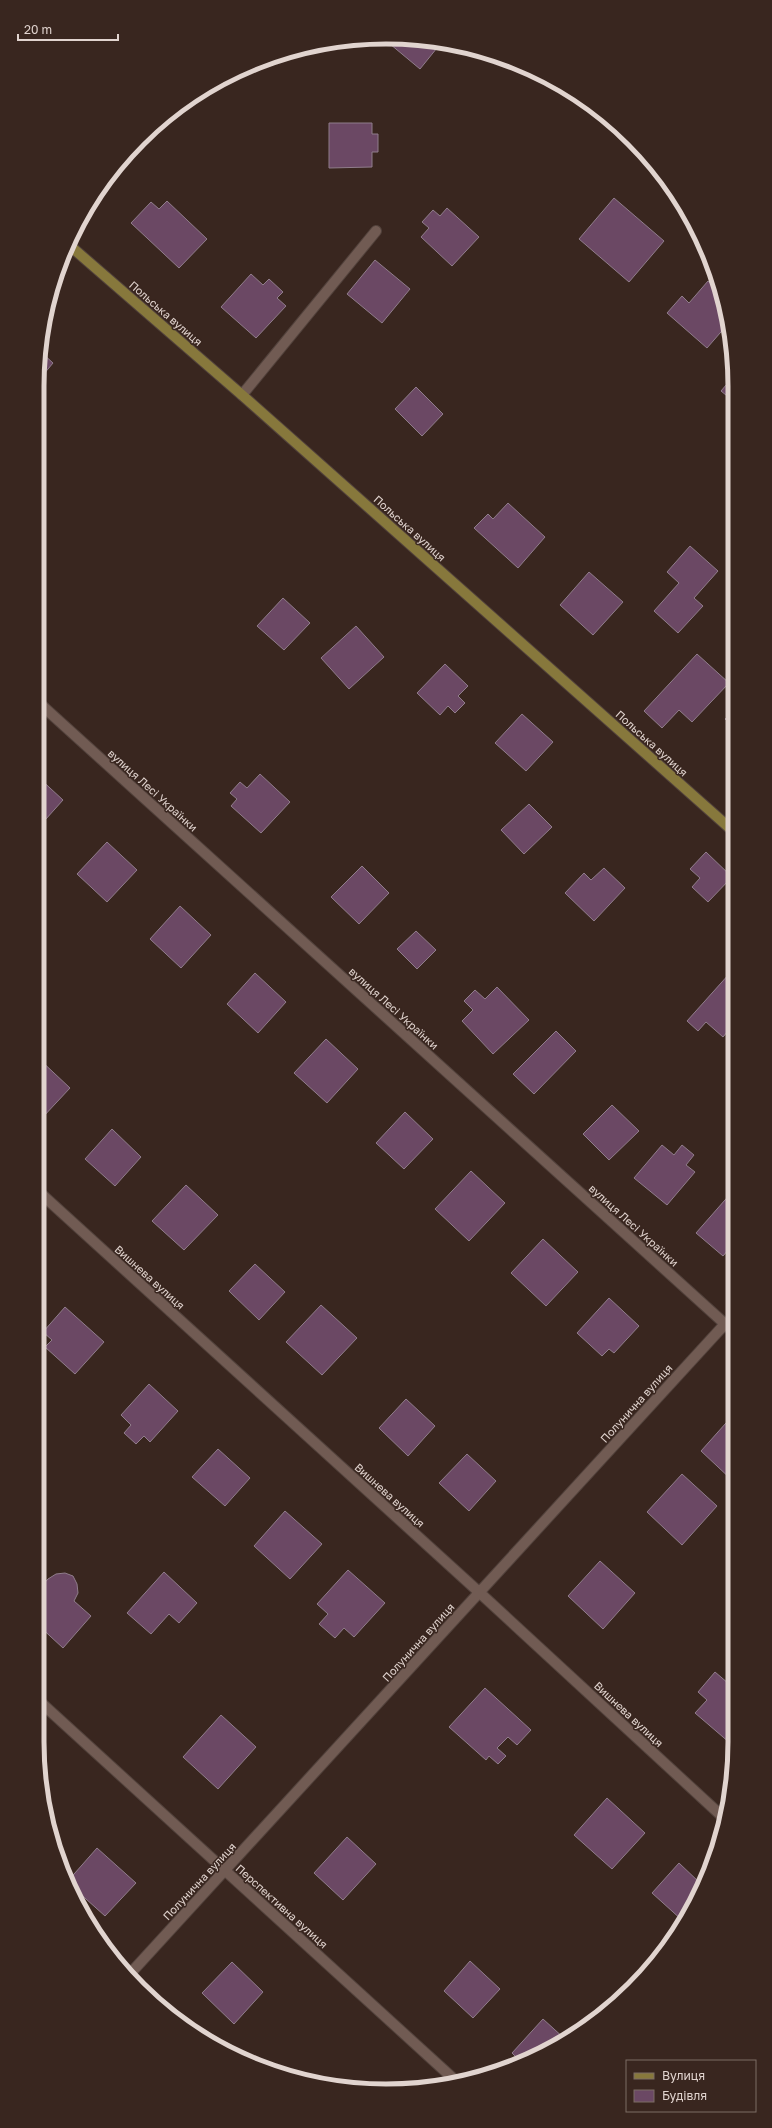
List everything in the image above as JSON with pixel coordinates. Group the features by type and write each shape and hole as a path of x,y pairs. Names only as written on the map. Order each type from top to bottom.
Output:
{"street":[{"path":"242,395 376,231"},
{"name":"Польська вулиця","path":"73,248 242,395 728,827"},
{"name":"вулиця Лесі Українки","path":"44,707 728,1327"},
{"name":"Вишнева вулиця","path":"44,1196 480,1592 720,1813"},
{"name":"Полунична вулиця","path":"133,1971 725,1324"},
{"name":"Перспективна вулиця","path":"44,1705 452,2077"}],"building":[{"path":"390,44 437,48 420,69"},
{"path":"329,123 372,123 372,134 378,134 378,152 372,152 372,167 329,168"},
{"path":"614,198 664,241 629,282 579,239"},
{"path":"167,201 207,239 179,268 131,223 151,202 159,209"},
{"path":"447,208 479,237 452,266 421,237 429,228 422,222 433,210 440,216"},
{"path":"375,260 410,289 382,323 347,294"},
{"path":"251,274 263,285 269,279 283,292 277,298 286,306 256,338 221,307"},
{"path":"708,281 713,285 723,330 707,348 667,313 682,296 689,303"},
{"path":"46,356 53,363 45,373"},
{"path":"728,383 728,397 721,391"},
{"path":"416,387 443,414 422,436 395,409"},
{"path":"508,503 545,537 518,568 474,528 488,514 493,519"},
{"path":"690,546 718,571 694,598 703,606 678,633 654,611 679,583 667,572"},
{"path":"589,572 623,602 593,635 560,605"},
{"path":"283,598 310,623 284,650 257,626"},
{"path":"356,626 384,657 349,689 321,658"},
{"path":"697,654 728,682 728,684 692,722 679,710 662,728 644,711"},
{"path":"445,664 468,686 458,696 465,703 455,713 448,706 440,715 417,693"},
{"path":"522,714 553,742 526,771 495,743"},
{"path":"260,774 290,802 261,833 231,806 237,799 230,793 240,782 247,788"},
{"path":"44,782 63,800 44,821"},
{"path":"529,804 552,827 524,854 501,830"},
{"path":"107,842 137,870 107,902 77,874"},
{"path":"706,852 728,873 728,881 708,902 692,887 700,878 690,869"},
{"path":"362,866 389,893 359,924 331,897"},
{"path":"604,868 625,888 594,921 565,893 584,873 591,880"},
{"path":"180,906 211,935 181,968 150,939"},
{"path":"416,931 436,950 417,969 397,949"},
{"path":"255,973 286,1002 258,1033 227,1004"},
{"path":"728,975 728,1031 723,1037 706,1022 698,1031 687,1021"},
{"path":"497,987 529,1020 493,1054 462,1021 473,1010 464,1001 475,990 485,999"},
{"path":"556,1031 576,1051 534,1094 513,1074"},
{"path":"326,1039 358,1069 327,1103 294,1073"},
{"path":"44,1064 70,1088 44,1116"},
{"path":"612,1105 639,1131 609,1160 583,1134"},
{"path":"405,1112 433,1139 404,1169 376,1143"},
{"path":"112,1129 141,1157 115,1186 85,1159"},
{"path":"662,1145 674,1155 682,1145 694,1155 686,1165 695,1172 667,1205 634,1178"},
{"path":"471,1171 505,1203 469,1241 435,1209"},
{"path":"186,1185 218,1215 184,1250 152,1221"},
{"path":"728,1197 728,1250 723,1256 696,1233"},
{"path":"543,1239 578,1272 546,1306 511,1273"},
{"path":"255,1264 285,1292 259,1320 229,1291"},
{"path":"609,1298 639,1326 614,1353 609,1349 602,1356 577,1333"},
{"path":"321,1305 357,1338 322,1375 286,1342"},
{"path":"65,1307 104,1342 75,1374 45,1347 52,1340 44,1333 44,1331"},
{"path":"149,1384 178,1411 150,1442 144,1436 136,1444 124,1433 131,1425 121,1415"},
{"path":"406,1399 435,1426 408,1456 379,1428"},
{"path":"728,1421 728,1476 701,1451"},
{"path":"218,1449 250,1478 225,1506 192,1477"},
{"path":"467,1454 496,1481 469,1511 439,1483"},
{"path":"682,1474 717,1506 682,1545 647,1512"},
{"path":"285,1511 322,1544 290,1579 254,1546"},
{"path":"600,1561 635,1593 603,1629 568,1596"},
{"path":"348,1570 385,1603 354,1637 344,1628 335,1638 319,1624 328,1614 317,1604"},
{"path":"164,1572 197,1603 179,1623 169,1614 151,1634 127,1613"},
{"path":"65,1573 73,1576 77,1584 78,1593 74,1601 91,1616 63,1648 44,1630 44,1583 56,1574"},
{"path":"715,1672 728,1683 728,1741 695,1713 707,1700 698,1692"},
{"path":"485,1688 531,1730 517,1745 508,1737 497,1748 506,1756 498,1764 489,1756 486,1760 449,1727"},
{"path":"221,1715 256,1747 218,1789 183,1757"},
{"path":"607,1798 645,1833 612,1869 574,1835"},
{"path":"347,1837 376,1864 343,1900 314,1873"},
{"path":"97,1848 136,1883 105,1916 79,1893 72,1877"},
{"path":"679,1863 698,1881 679,1918 652,1893"},
{"path":"470,1961 500,1989 473,2018 444,1991"},
{"path":"232,1962 263,1992 234,2024 202,1993"},
{"path":"543,2019 561,2035 517,2058 512,2053"}]}
